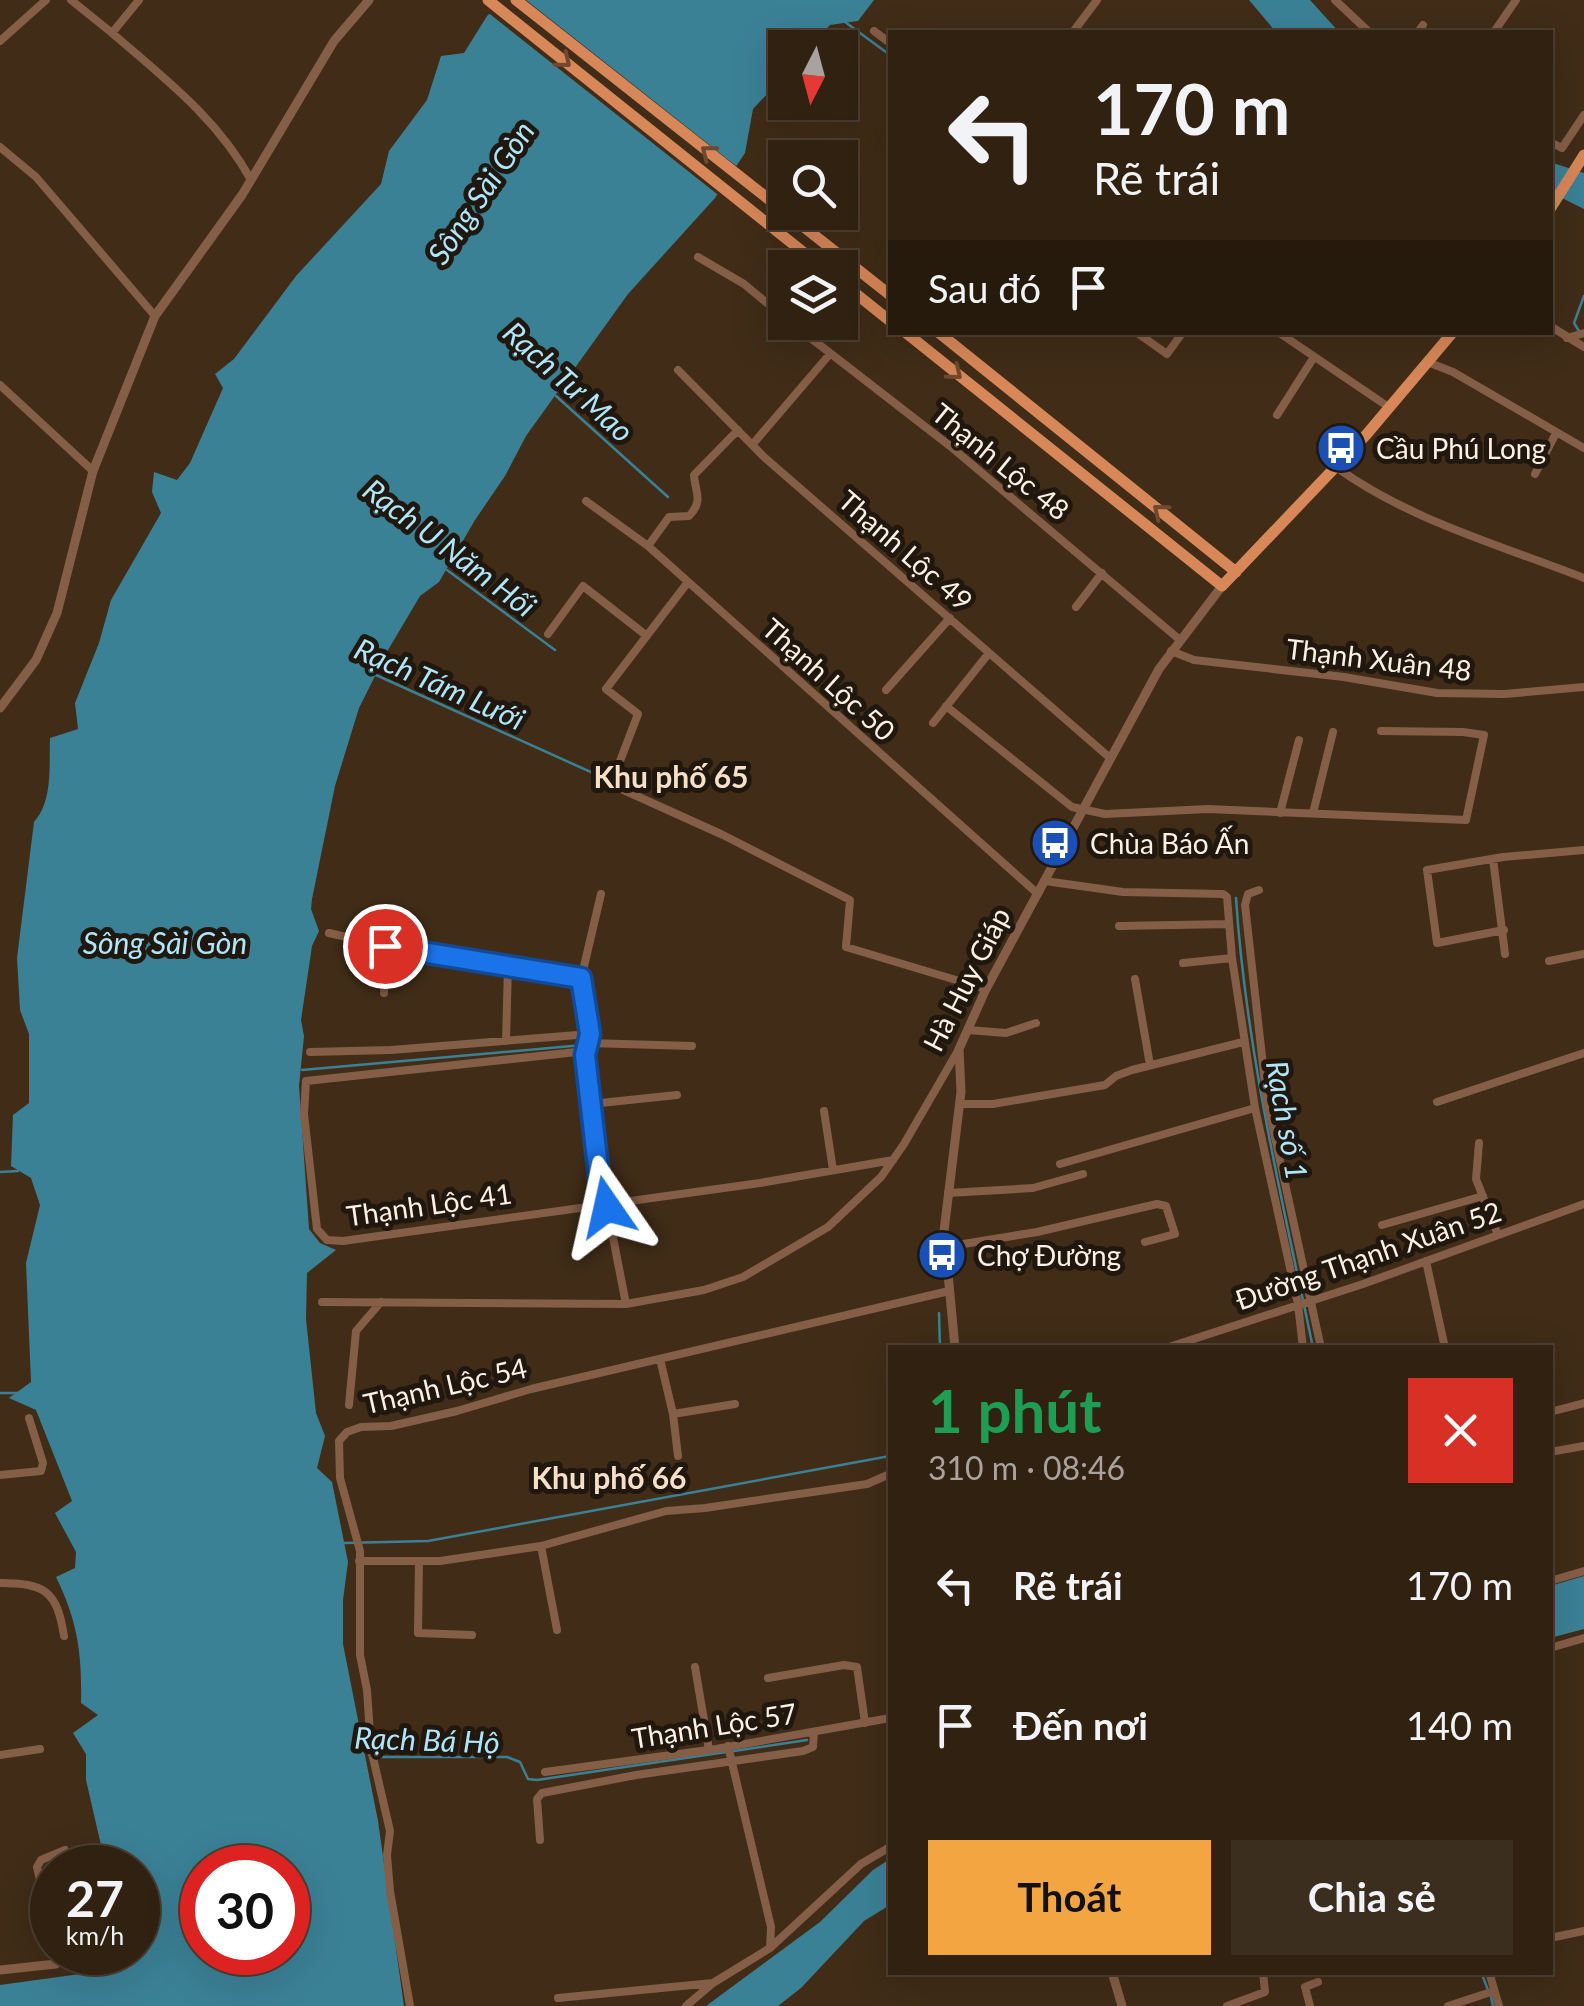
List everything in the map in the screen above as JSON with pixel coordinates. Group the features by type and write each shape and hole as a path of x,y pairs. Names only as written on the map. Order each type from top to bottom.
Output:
{"main road":[{"path":"488,0 800,250"},
{"path":"516,0 768,199"},
{"path":"1553,204 1584,155"},
{"path":"808,230 888,293"},
{"path":"858,295 888,319"},
{"path":"909,335 1222,586"},
{"path":"942,335 1236,572"},
{"name":"Hà Huy Giáp","path":"1222,586 1390,408 1451,335"}],"street":[{"path":"0,41 46,0"},
{"path":"71,0 200,110 234,148 251,180"},
{"path":"112,32 139,0"},
{"path":"0,708 36,660 57,613 93,470 156,316 251,180 334,41 369,0"},
{"path":"1074,30 1097,0"},
{"path":"1336,0 1367,30"},
{"path":"1495,30 1516,0"},
{"path":"874,31 888,42"},
{"path":"1553,144 1562,148 1584,115"},
{"path":"0,147 36,177 156,316"},
{"name":"Thạnh Lộc 48","path":"698,258 744,284 768,304"},
{"path":"1140,335 1167,354 1180,335"},
{"path":"1282,335 1390,408"},
{"path":"1576,335 1584,347"},
{"name":"Thạnh Lộc 48","path":"811,340 950,446 1180,640"},
{"path":"752,445 829,355"},
{"path":"1277,415 1314,357"},
{"path":"1430,363 1584,448"},
{"name":"Thạnh Lộc 49","path":"678,370 752,445 1110,758"},
{"path":"0,385 93,470"},
{"path":"648,546 669,517 694,512 699,493 694,475 738,430"},
{"path":"1535,474 1556,433"},
{"path":"1336,467 1405,508 1584,578"},
{"name":"Thạnh Lộc 50","path":"586,501 648,546 1038,894"},
{"path":"1076,607 1102,572"},
{"path":"688,582 606,690 638,714 617,769 619,788 850,900 846,947 986,989"},
{"path":"548,634 584,586 647,636"},
{"name":"Hà Huy Giáp","path":"322,1302 626,1304 704,1290 743,1278 845,1213 893,1160 959,1050 986,989 1110,758 1172,651 1222,586"},
{"path":"886,690 950,618"},
{"name":"Thạnh Xuân 48","path":"1172,651 1194,660 1344,677 1437,693 1505,694 1584,688"},
{"path":"933,722 989,653"},
{"path":"946,706 1072,807 1082,810 1105,814 1208,808 1466,820 1484,736 1464,732 1381,731"},
{"path":"1313,813 1334,732"},
{"path":"1280,813 1298,740"},
{"path":"1504,930 1437,943 1427,870 1584,850"},
{"path":"1493,859 1505,954"},
{"path":"1045,881 1123,892 1224,894 1243,1042 1298,1304 1303,1345"},
{"path":"1259,890 1246,898 1247,942 1267,1101 1320,1345"},
{"path":"601,894 581,978 591,1104 605,1205 626,1304"},
{"path":"1119,926 1229,924"},
{"path":"329,933 581,978"},
{"path":"384,993 385,946"},
{"path":"1550,961 1584,954"},
{"path":"1184,963 1232,958"},
{"path":"506,1041 508,966"},
{"path":"1135,979 1150,1065"},
{"path":"968,1030 1006,1033 1036,1023"},
{"path":"310,1052 391,1051 506,1041 692,1046"},
{"path":"960,1104 993,1104 1105,1085 1116,1076 1150,1065 1243,1042"},
{"path":"391,1051 394,1071 588,1043"},
{"path":"956,1345 946,1246 948,1192 960,1104 959,1050"},
{"path":"1437,1102 1584,1054"},
{"name":"Thạnh Lộc 41","path":"394,1071 306,1081 304,1114 317,1229 326,1240 343,1241 605,1205 893,1160"},
{"path":"591,1104 676,1095"},
{"path":"1060,1164 1255,1108"},
{"path":"824,1110 832,1170"},
{"path":"1479,1144 1476,1179 1498,1235"},
{"path":"948,1192 1033,1188 1083,1174"},
{"path":"1382,1224 1483,1196"},
{"path":"946,1246 1036,1232 1156,1204 1166,1206 1174,1234 1145,1242"},
{"name":"Đường Thạnh Xuân 52","path":"1175,1345 1584,1204"},
{"path":"1426,1261 1445,1345"},
{"name":"Thạnh Lộc 54","path":"410,2006 390,1891 390,1831 371,1750 360,1655 360,1549 340,1478 339,1441 347,1432 360,1427 391,1426 456,1412 531,1389 949,1291"},
{"path":"349,1406 356,1331 381,1302"},
{"path":"660,1359 678,1456"},
{"path":"1553,1411 1584,1403"},
{"path":"673,1414 735,1404"},
{"path":"0,1475 41,1471 43,1463 29,1418"},
{"path":"1553,1451 1584,1446"},
{"path":"359,1561 440,1561 541,1546 666,1511 867,1484 888,1475"},
{"path":"541,1546 557,1630"},
{"path":"419,1561 418,1633 472,1634"},
{"path":"1553,1580 1584,1572"},
{"path":"0,1583 28,1583 50,1594 59,1606 64,1636"},
{"path":"1553,1647 1584,1638"},
{"path":"768,1678 844,1665 857,1667 865,1723"},
{"path":"695,1667 710,1750"},
{"name":"Thạnh Lộc 57","path":"545,1772 710,1750 888,1718"},
{"path":"540,1840 537,1799 542,1793 814,1747 814,1732"},
{"path":"728,1747 771,1927 770,1948"},
{"path":"0,1755 40,1749"},
{"path":"686,2006 713,1983 770,1948 860,1864 888,1848"},
{"path":"1553,1937 1584,1931"},
{"path":"0,1970 30,1964"},
{"path":"1113,1975 1122,2006"},
{"path":"1227,2006 1265,1992 1263,1975"},
{"path":"1490,1975 1500,2006"},
{"path":"1310,2006 1305,1987 1318,1982"},
{"path":"558,1998 713,1983"},
{"path":"1448,2006 1494,1992"}],"water":[{"name":"Sông Sài Gòn","path":"504,0 874,0 858,21 830,25 825,30 768,30 768,93 753,109 745,153 715,198 628,294 526,436 439,582 420,596 359,708 335,786 312,899 311,909 319,931 312,946 301,1020 304,1036 299,1086 309,1229 320,1243 336,1250 307,1273 306,1319 316,1413 325,1436 317,1468 332,1482 348,1562 343,1644 378,1821 404,2006 0,2006 0,1985 73,1975 160,1975 160,1845 101,1845 86,1780 86,1754 73,1733 98,1715 81,1703 77,1638 56,1577 75,1568 76,1552 55,1513 72,1501 36,1410 9,1398 31,1382 26,1263 40,1205 31,1178 11,1166 13,1115 29,1103 29,1034 20,1010 17,958 34,822 47,794 50,738 78,729 75,703 111,600 161,513 152,492 154,472 177,480 190,463 223,388 215,374 234,359 296,276 381,184 389,151 427,100 441,56 464,53 487,16"},
{"path":"1249,0 1310,0 1337,30 1274,30"},
{"path":"1553,163 1584,173 1584,209 1553,194"},
{"path":"1584,1576 1584,1629 1553,1637 1553,1585"},
{"path":"888,1860 888,1906 864,1921 801,1988 778,2006 706,2006 820,1922"}],"pier":[{"path":"497,0 526,0 740,169 722,198 486,11"}],"waterway":[{"path":"845,22 888,54"},
{"path":"1579,331 1574,323 1584,296"},
{"name":"Rạch Tư Mao","path":"556,396 668,497"},
{"name":"Rạch U Năm Hối","path":"447,570 555,650"},
{"name":"Rạch Tám Lưới","path":"376,675 604,778"},
{"name":"Rạch số 1","path":"1236,898 1257,1068 1312,1345"},
{"path":"302,1070 583,1045"},
{"path":"0,1172 18,1171"},
{"path":"939,1313 940,1345"},
{"path":"0,1393 18,1393"},
{"path":"344,1543 428,1541 888,1456"},
{"name":"Rạch Bá Hộ","path":"734,1751 807,1740"},
{"name":"Rạch Bá Hộ","path":"378,1757 507,1757 520,1762 528,1779 537,1780 726,1752"},
{"path":"1482,1975 1488,1990"},
{"path":"1491,1997 1493,2006"}],"place":[{"name":"Cầu Phú Long","path":"1341,448"},
{"name":"Chùa Báo Ấn","path":"1055,843"},
{"name":"Chợ Đường","path":"942,1255"}],"district":[{"name":"Khu phố 65","path":"671,776"},
{"name":"Khu phố 66","path":"609,1477"}],"route":[{"path":"385,946 581,978 590,1034 585,1055 602,1202 607,1207"}]}
